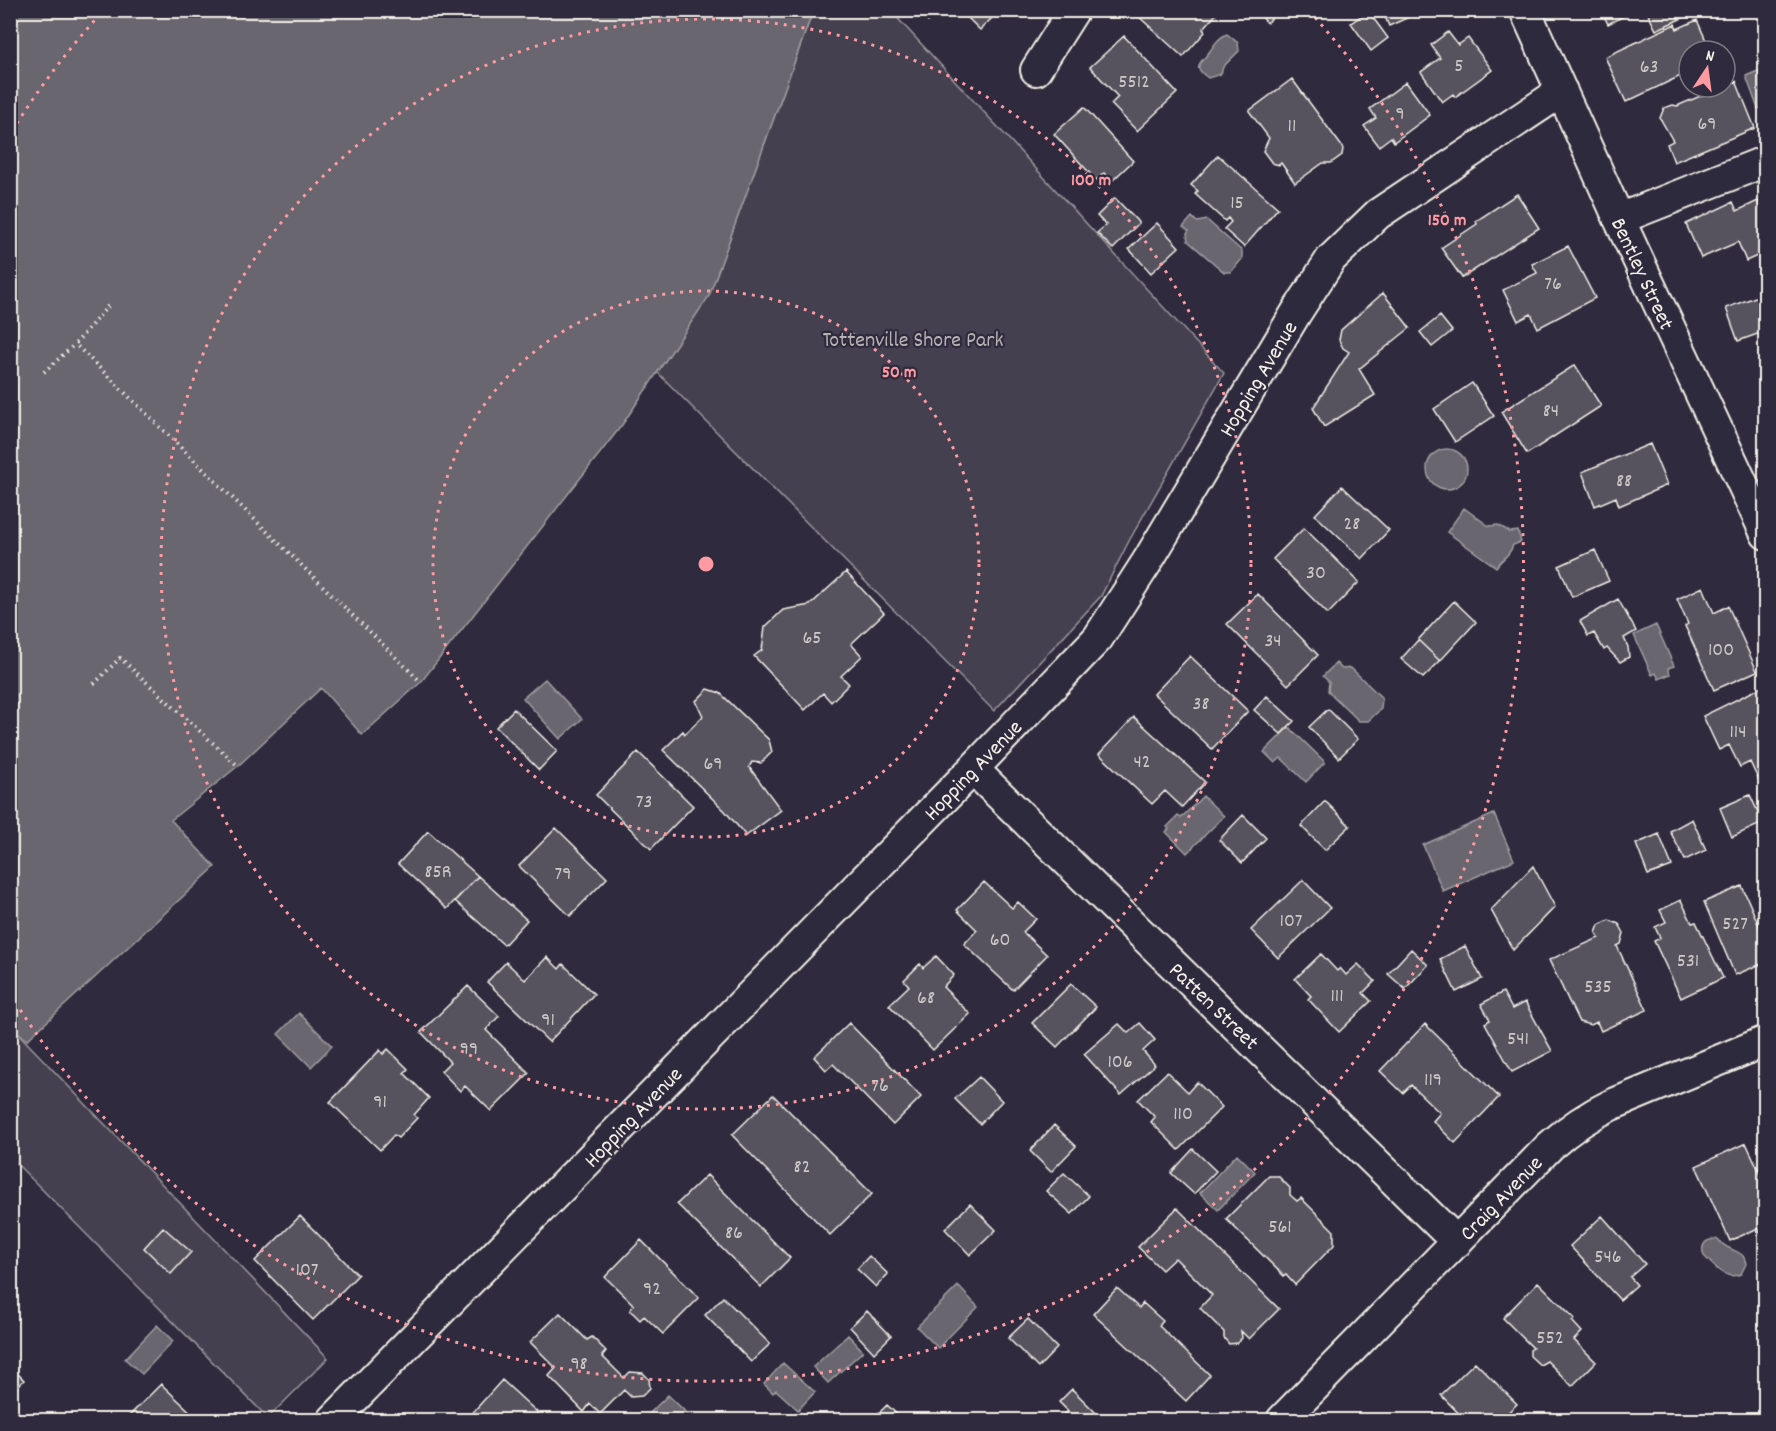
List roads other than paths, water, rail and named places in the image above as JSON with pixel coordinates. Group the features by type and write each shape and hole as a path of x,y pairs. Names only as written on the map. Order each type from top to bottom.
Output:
{"street":[{"path":"1036,70 1074,10"},
{"name":"Bentley Street","path":"1525,10 1619,219 1766,534"},
{"name":"Hopping Avenue","path":"333,1420 973,769 1098,638 1147,562 1296,313 1331,259 1378,214 1562,91"},
{"path":"1619,219 1766,161"},
{"name":"Patten Street","path":"973,769 1457,1242"},
{"name":"Craig Avenue","path":"1282,1420 1550,1146 1587,1117 1766,1041"}],"park label":[{"name":"Tottenville Shore Park","path":"913,338"}]}
